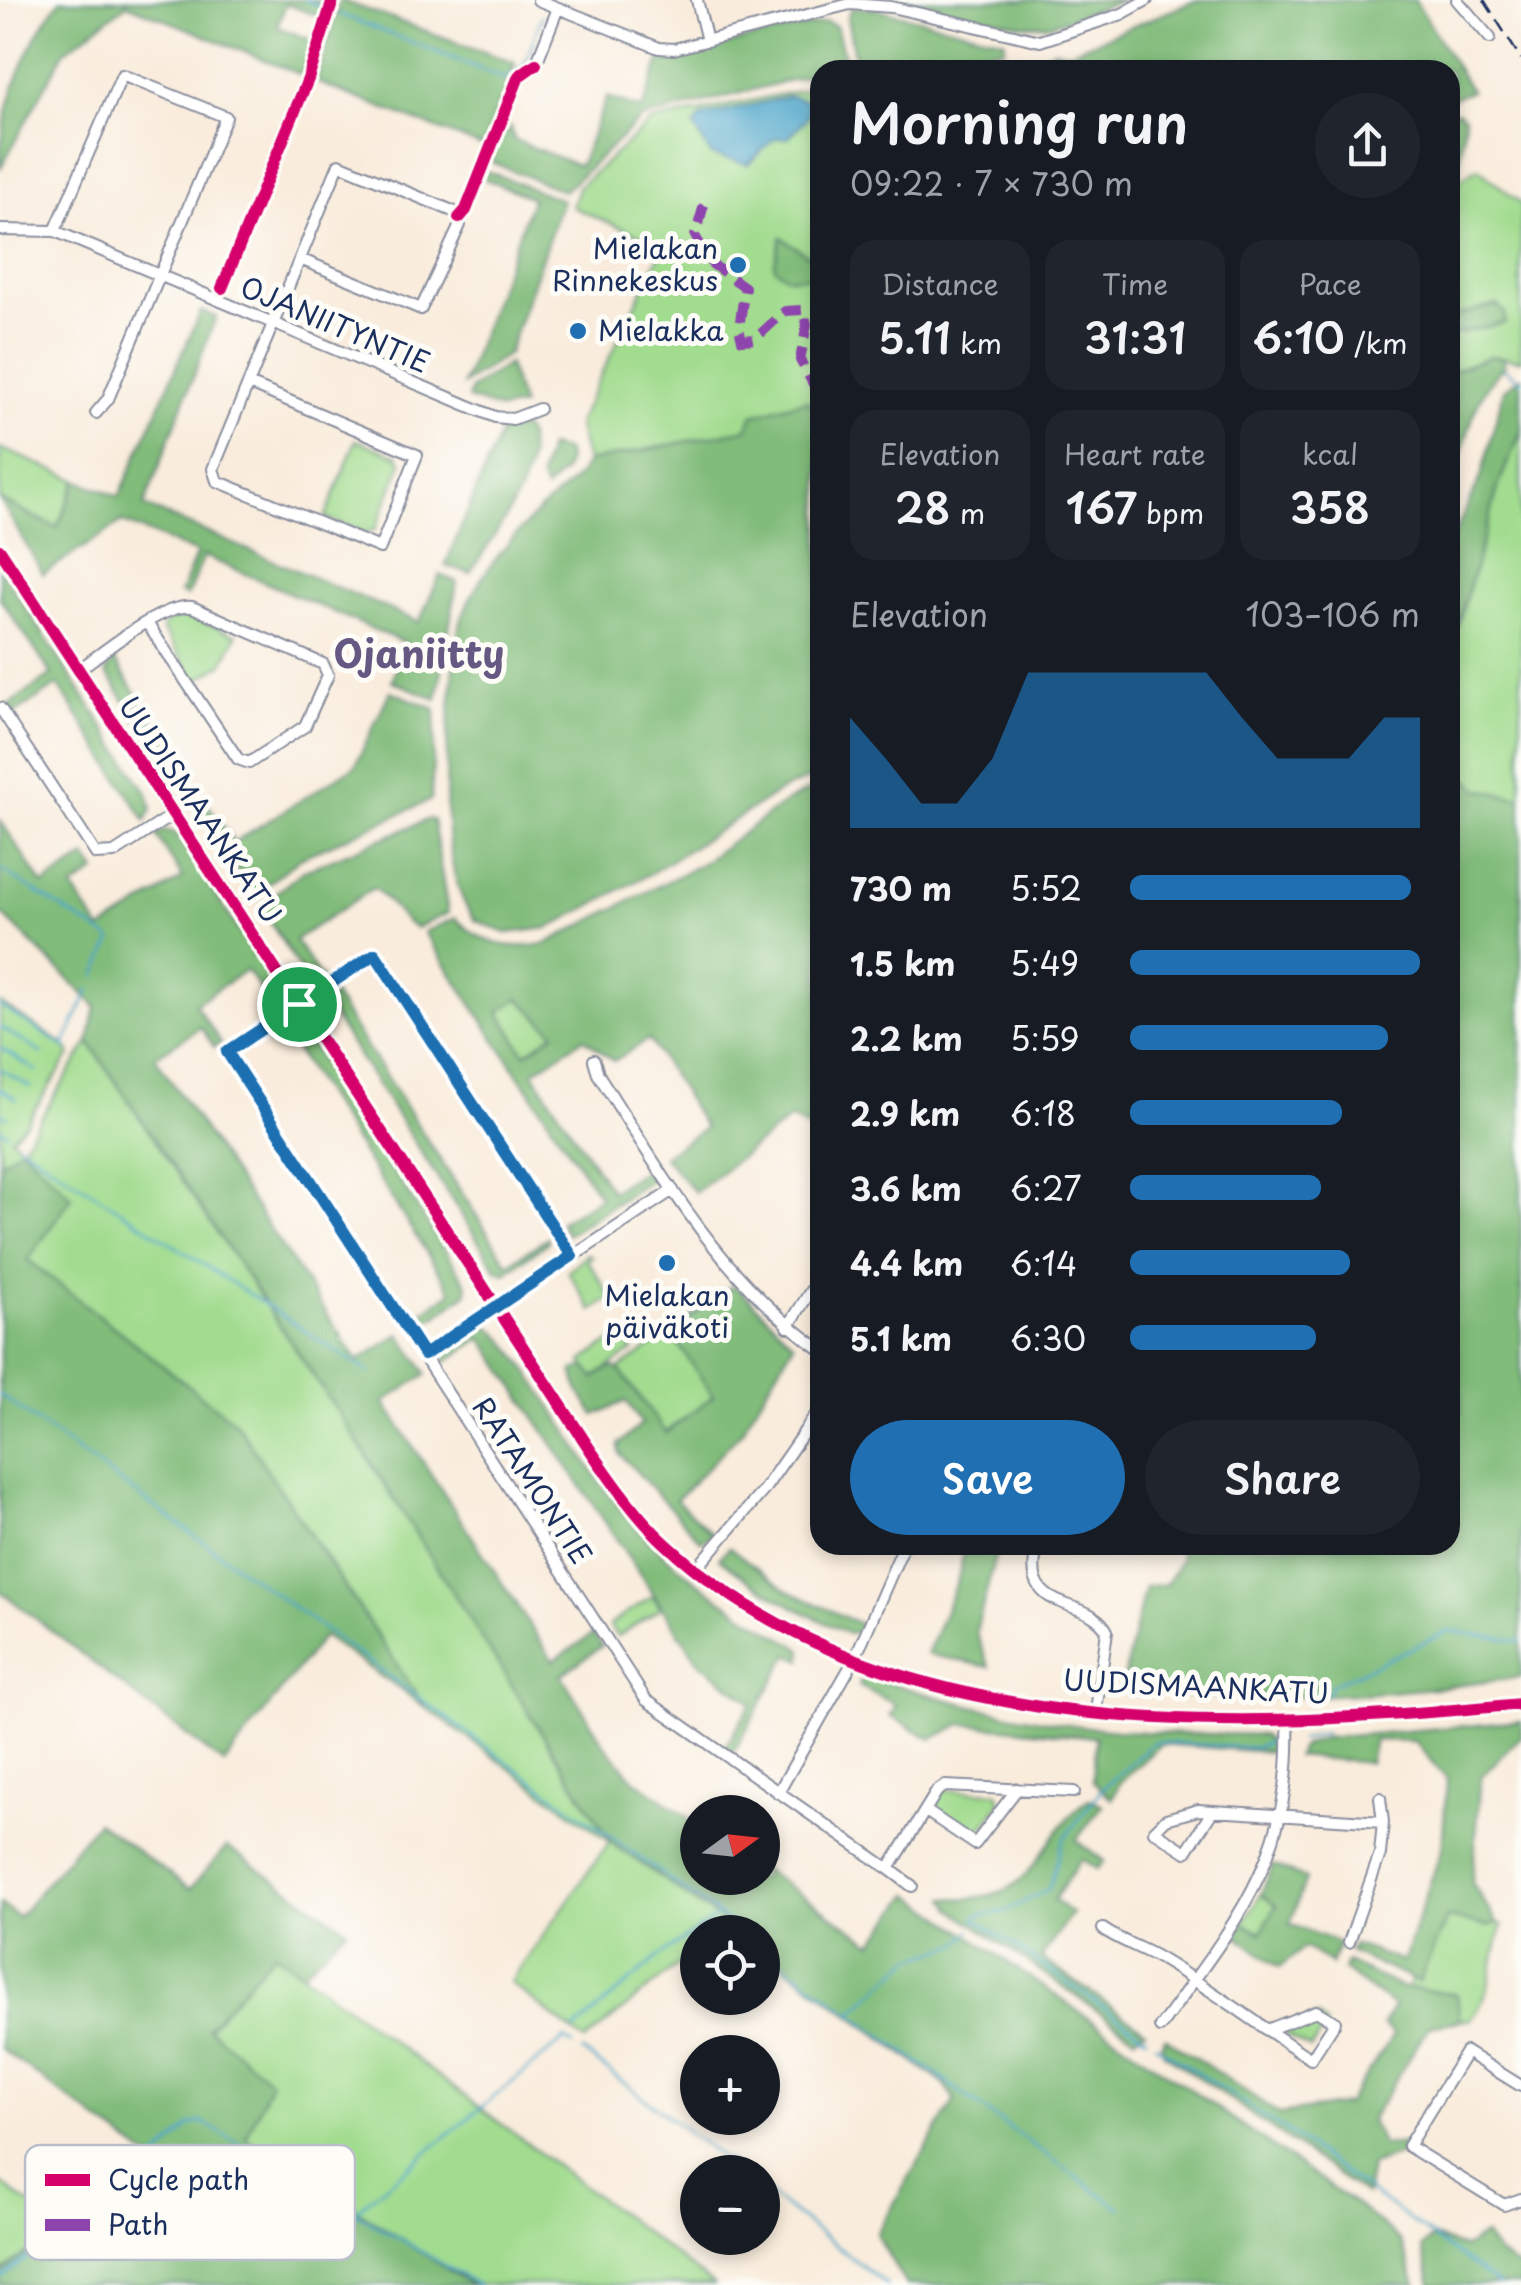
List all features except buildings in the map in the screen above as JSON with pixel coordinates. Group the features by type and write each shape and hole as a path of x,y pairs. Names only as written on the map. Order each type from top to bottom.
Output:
{"street":[{"path":"538,0 659,48 674,50 842,3 891,7 1040,41 1122,14 1147,0"},
{"path":"697,0 708,40"},
{"path":"1457,0 1490,38"},
{"path":"536,64 558,8"},
{"path":"55,232 122,75 226,117 108,399 96,413"},
{"path":"249,384 417,455 380,548 217,481 213,469 339,164 455,212 460,226 421,309 300,259"},
{"name":"OJANIITYNTIE","path":"0,230 55,232 495,418 513,419 539,409"},
{"name":"UUDISMAANKATU","path":"0,550 622,1495 696,1569 786,1630 854,1660 969,1692 1096,1711 1288,1720 1521,1704"},
{"path":"77,670 148,623 173,607 192,607 323,664 328,676 305,726 244,762 148,623"},
{"path":"0,708 96,854 114,853 174,814"},
{"path":"299,1004 375,954 572,1256"},
{"name":"RATAMONTIE","path":"299,1004 227,1052 646,1700 912,1886"},
{"path":"594,1060 598,1074 673,1190 737,1277 788,1327 810,1342"},
{"path":"424,1355 673,1190"},
{"path":"788,1327 810,1292"},
{"path":"696,1569 763,1491 810,1423"},
{"path":"778,1793 854,1660 900,1555"},
{"path":"1036,1555 1034,1568 1047,1596 1105,1626 1107,1643 1096,1711"},
{"path":"1160,2026 1254,1890 1283,1815 1288,1720"},
{"path":"889,1870 945,1786 1074,1792"},
{"path":"926,1811 975,1844 1017,1789"},
{"path":"1349,1942 1380,1854 1380,1798"},
{"path":"1212,1812 1186,1852 1154,1831 1182,1812 1212,1812 1283,1815 1383,1822"},
{"path":"1102,1929 1194,1980 1267,2030 1311,2059 1336,2022 1316,2010 1267,2030"},
{"path":"1518,2202 1504,2205 1408,2146 1466,2052 1521,2086"}],"green space":[{"path":"60,0 323,0 319,16 286,4 277,27 314,41 302,75 127,4 64,52 0,169 4,124 16,80 35,38"},
{"path":"340,0 515,63 483,147 316,82"},
{"path":"892,0 1125,0 1049,25 1024,25"},
{"path":"1197,0 1415,0 1452,60 1033,60 1053,50 1069,52"},
{"path":"852,7 877,9 1005,40 1004,49 866,60 854,56 847,18"},
{"path":"826,22 836,26 845,59 810,60 810,75 641,119 564,191 491,162 496,145 511,127 514,140 579,166 607,97 642,110 661,58"},
{"path":"1460,73 1471,91 1460,95"},
{"name":"Mielakan Rinnekeskus","path":"810,88 810,403 805,400 747,429 587,462 577,424 664,246 572,207 578,187 651,122"},
{"path":"1460,113 1465,117 1460,157"},
{"path":"1478,168 1521,203 1521,360 1491,356 1460,368 1460,180"},
{"path":"484,170 562,200 508,354 463,384 532,198 482,178"},
{"path":"781,237 810,257 810,276 787,276 774,266"},
{"path":"1497,305 1505,313 1505,323 1460,333 1460,314"},
{"path":"201,311 216,317 144,506 419,622 440,575 457,582 437,699 392,681 405,643 204,556 187,596 180,593 197,553 122,522 43,574 0,500 57,528 77,480 119,497"},
{"path":"1491,356 1504,358 1504,366 1476,407 1460,458 1460,368"},
{"path":"508,364 522,406 501,410 468,399 471,389"},
{"path":"1521,377 1521,431 1500,481 1460,618 1460,522 1481,477 1504,389"},
{"path":"805,400 810,403 810,778 780,791 653,872 549,928 506,933 475,920 461,894 452,861 446,784 457,637 477,586 512,540 571,484 587,462 747,429 753,415"},
{"path":"523,428 529,444 529,462 503,523 470,573 445,566 501,431"},
{"path":"1521,431 1521,798 1479,789 1460,773 1460,618 1500,481"},
{"path":"356,440 398,456 402,463 375,530 365,533 325,518"},
{"path":"548,447 565,451 568,460 563,473 545,489 540,478"},
{"path":"0,448 77,480 58,528 0,500"},
{"path":"0,568 148,794 152,809 146,821 58,685 14,714 8,705 52,675 0,598"},
{"path":"185,615 237,635 223,664 196,681 162,629 167,622"},
{"path":"114,659 203,797 188,798 106,672"},
{"path":"390,691 436,709 431,800 300,858 253,896 202,817 201,806 206,802 234,842 355,766"},
{"path":"1460,773 1479,789 1521,798 1521,1677 1325,1695 1129,1693 1122,1684 1145,1587 1166,1584 1180,1555 1460,1555"},
{"path":"810,790 810,1129 790,1119 695,1192 663,1156 705,1128 649,1039 614,1061 584,1038 533,1072 611,1191 649,1167 655,1177 567,1235 560,1222 600,1197 424,932 455,918 475,934 496,943 545,944 701,864 784,803","holes":["519,998 555,1033 525,1054 499,1012"]},
{"path":"0,820 43,885 86,857 96,872 72,888 101,930 183,878 156,835 165,830 176,833 282,998 273,1007 246,970 195,1004 221,1043 214,1047 201,1027 155,1057 358,1361 400,1334 427,1374 384,1402 553,1661 594,1634 602,1646 561,1675 606,1747 634,1779 680,1812 680,1891 611,1842 354,1436 89,1042 96,1006 0,912"},
{"path":"433,820 448,913 416,928 373,888 295,940 321,979 307,981 260,906 303,871"},
{"path":"331,992 508,1264 548,1237 548,1242 505,1273 497,1270 324,1003"},
{"path":"519,998 555,1033 524,1054 499,1011"},
{"path":"0,1003 64,1045 70,1055 26,1123 11,1138 22,1147 89,1042 354,1436 611,1842 680,1891 680,1895 686,1895 714,1915 680,1915 680,1963 585,2041 510,1983 610,1841 425,1707 236,1423 28,1260 22,1148 0,1163"},
{"path":"287,1020 299,1025 467,1284 467,1293 424,1325 417,1327 411,1320 452,1292 279,1024"},
{"path":"21,1147 72,1197 28,1260 236,1423 425,1707 323,1636 224,1764 0,1591 0,1163"},
{"path":"587,1254 592,1256 587,1260 609,1294 617,1294 592,1311 568,1271"},
{"path":"736,1286 794,1343 741,1432 676,1500 714,1535 701,1541 620,1454 619,1444 642,1424 626,1401 595,1415 579,1392 573,1371 585,1366 594,1378 611,1367 619,1369 666,1433 713,1396 671,1333 728,1288"},
{"path":"489,1326 533,1378 610,1496 651,1542 723,1600 802,1649 802,1660 789,1654 733,1753 725,1747 752,1703 698,1661 482,1338 444,1363 447,1350"},
{"path":"671,1333 714,1396 665,1433 619,1369"},
{"path":"622,1334 633,1351 593,1378 582,1361"},
{"path":"729,1547 786,1590 860,1624 856,1632 847,1633 830,1625 749,1580 719,1558"},
{"path":"963,1555 995,1555 976,1632 989,1667 927,1654 958,1579"},
{"path":"653,1596 661,1608 617,1637 609,1625"},
{"path":"872,1677 942,1698 1051,1722 1172,1734 1261,1735 1268,1740 1272,1752 1161,1744 1120,1782 1112,1799 1093,1781 1096,1737 962,1724 932,1739 890,1716 896,1705 859,1686 862,1678"},
{"path":"1521,1721 1521,1736 1481,1777 1472,1883 1497,1923 1487,1926 1447,1918 1419,1982 1349,1952 1353,1944 1403,1962 1442,1848 1447,1779 1414,1741 1374,1740 1369,1763 1296,1756 1302,1746 1324,1738"},
{"path":"945,1790 998,1792 1001,1802 983,1828 972,1833 935,1812 935,1800"},
{"path":"1089,1799 1103,1805 1076,1840 1104,1861 1097,1869 1081,1859 1054,1900 1072,1913 1041,1958 1145,2030 1135,2037 952,1909 946,1898 1001,1892 1018,1882 1069,1817"},
{"path":"97,1822 190,1889 227,1847 347,1929 302,1973 274,1953 208,2028 271,2081 246,2138 257,2145 132,2145 0,2048 0,1904 18,1917"},
{"path":"1273,1865 1306,1879 1290,1924 1339,1943 1331,1964 1305,1947 1279,1968 1236,1935 1243,1923 1261,1932 1276,1906 1261,1894"},
{"path":"780,1880 873,1943 910,1894 1366,2212 1401,2241 1416,2285 906,2285 876,2234 955,2100 944,2084 780,1963 780,1915 714,1915 686,1895 780,1895"},
{"path":"1261,1894 1277,1905 1261,1933 1243,1923"},
{"path":"1442,1901 1503,1925 1488,1987 1471,2019 1430,2025 1406,1993"},
{"path":"274,1952 714,2285 472,2285 355,2209 355,2145 256,2145 245,2138 208,2029"},
{"path":"1346,1962 1401,1987 1457,1994 1460,2021 1429,2026 1370,2121 1383,2146 1403,2143 1405,2153 1371,2165 1366,2195 1164,2053 1161,2045 1165,2037 1279,2114 1347,2104 1394,2034 1383,2025 1394,2006 1343,1970"},
{"path":"1318,2016 1326,2025 1311,2049 1284,2034 1286,2028"},
{"path":"0,2183 25,2201 25,2255 0,2274"},
{"path":"355,2209 472,2285 0,2285 0,2274 25,2255 25,2260 355,2260"},
{"path":"1484,2235 1498,2254 1521,2269 1521,2285 1431,2285 1422,2247 1434,2237 1465,2248"}],"water":[{"path":"790,96 810,101 807,118 788,138 775,138 748,164 711,155 694,127 701,117"}],"waterway":[{"path":"305,0 320,6"},
{"path":"339,14 506,79 525,64 542,16"},
{"path":"1503,368 1521,381"},
{"path":"0,869 112,940 96,976"},
{"path":"64,1045 90,989"},
{"path":"0,1006 68,1049"},
{"path":"0,1027 43,1054"},
{"path":"0,1048 37,1071"},
{"path":"0,1069 30,1087"},
{"path":"0,1089 17,1099"},
{"path":"0,1112 7,1117"},
{"path":"0,1129 7,1133"},
{"path":"17,1143 370,1373"},
{"path":"0,1395 719,1915"},
{"path":"1327,1694 1331,1685 1449,1631 1521,1641"},
{"path":"1300,1740 1325,1733"},
{"path":"975,1920 979,1915 1004,1912 1049,1889 1063,1840 1101,1790 1154,1742 1255,1748 1271,1741"},
{"path":"977,1920 1146,2037"},
{"path":"780,1961 851,2013 912,1958 959,1944 971,1930"},
{"path":"574,2031 680,1942"},
{"path":"851,2013 1120,2208"},
{"path":"355,2211 565,2039 573,2045"},
{"path":"1155,2044 1288,2132 1499,2285"},
{"path":"582,2051 719,2155"},
{"path":"170,2145 191,2125 202,2122 241,2145"},
{"path":"780,2203 887,2285"},
{"path":"355,2212 478,2285"},
{"path":"0,2279 25,2260"}],"railway":[{"path":"1484,0 1521,59"}],"marked path":[{"path":"704,205 695,236 712,264 745,287 739,328 742,340 755,339 785,311 803,310 807,324 800,360 810,378"}],"cycle path":[{"path":"222,288 308,79 333,0"},
{"path":"459,218 466,210 519,76 536,64"},
{"path":"0,550 591,1451 636,1512 667,1545 756,1612 855,1660 961,1692 1073,1711 1187,1719 1301,1719 1521,1704"}],"place":[{"name":"Mielakan Rinnekeskus","path":"738,265"},
{"name":"Mielakka","path":"578,331"},
{"name":"Mielakan päiväkoti","path":"667,1263"}],"district":[{"name":"Ojaniitty","path":"419,655"}],"route":[{"path":"375,954 572,1256 424,1355 227,1052 299,1004 375,954"}]}
